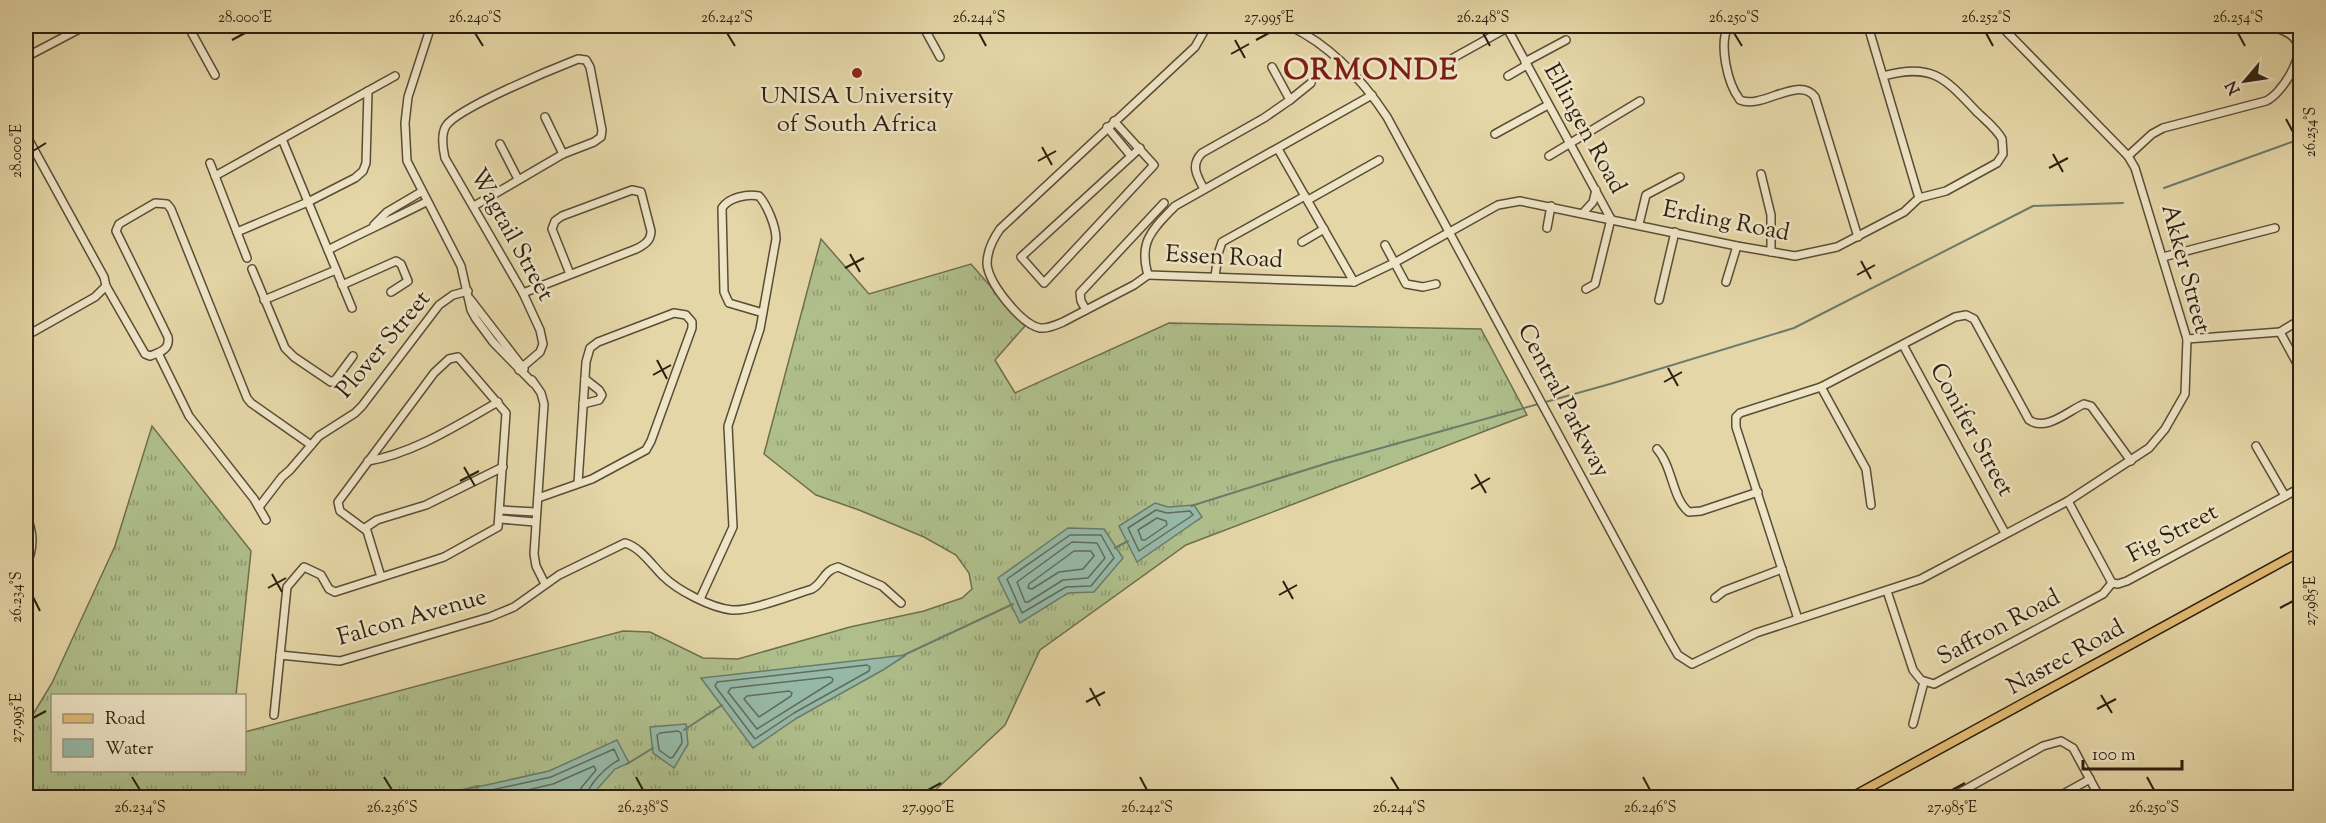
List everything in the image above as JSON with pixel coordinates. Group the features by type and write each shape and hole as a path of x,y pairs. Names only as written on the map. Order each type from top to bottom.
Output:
{"main road":[{"name":"Nasrec Road","path":"1850,798 2301,552"},
{"name":"Nasrec Road","path":"1861,798 2301,558"}],"street":[{"path":"26,57 85,26"},
{"path":"188,26 215,75"},
{"path":"430,26 408,97 405,123 407,161 426,202 461,266 470,299 541,393 544,404 534,560 545,584"},
{"path":"426,39 438,26"},
{"path":"923,26 939,57"},
{"path":"1148,275 1134,285 1055,326 1040,328 1031,324 1001,296 988,272 988,253 1000,229 1195,47 1207,26"},
{"name":"Central Parkway","path":"1290,26 1313,39 1341,60 1372,95 1403,144 1670,641 1682,659 1689,663 1696,663 1742,639 1853,601"},
{"path":"1728,26 1724,34 1724,51 1734,89 1740,100 1751,102 1801,89 1809,91 1815,97 1858,237"},
{"path":"1868,26 1919,198 1946,191 1997,163 2003,154 2002,139 1954,87 1943,79 1915,70 1883,76"},
{"name":"Akker Street","path":"1853,601 1921,579 2068,501 2149,448 2165,429 2185,394 2187,339 2139,179 2128,156 2001,26"},
{"path":"2128,156 2152,134 2163,128 2266,101 2279,93 2296,61 2298,49 2294,37 2271,26"},
{"path":"1453,58 1506,27"},
{"name":"Ellingen Road","path":"1506,27 1611,219"},
{"path":"1508,76 1566,40"},
{"name":"Wagtail Street","path":"520,368 537,355 543,344 537,322 444,153 445,129 454,119 519,83 584,59 590,65 602,133 596,140 563,154"},
{"path":"1272,67 1290,100"},
{"path":"215,176 395,76"},
{"path":"1204,189 1195,168 1196,160 1202,153 1264,118 1311,83"},
{"path":"237,232 308,202 363,171 366,163 368,91"},
{"name":"Essen Road","path":"1372,95 1175,206 1147,238 1145,266 1148,275 1354,282 1450,233"},
{"path":"1549,156 1640,100"},
{"path":"1495,134 1548,105"},
{"path":"474,206 563,154 545,117"},
{"path":"1114,121 1140,148 1154,165 1044,283 1021,257 1140,148"},
{"path":"1107,128 1131,156"},
{"path":"26,135 104,277 106,286 141,350 150,356 158,353 166,348 169,343 168,337 116,231 119,224 160,202 171,208 251,403 311,445"},
{"path":"282,139 352,308"},
{"path":"500,144 518,180"},
{"path":"1278,149 1354,282"},
{"path":"1215,277 1222,242 1379,160"},
{"path":"210,163 247,258"},
{"path":"1761,174 1771,215 1771,252"},
{"path":"1639,224 1646,195 1680,177"},
{"path":"523,293 636,249 650,240 651,231 641,192 632,190 562,216 555,221 552,229 570,274"},
{"path":"1583,213 1593,202 1596,190"},
{"path":"374,225 387,212 421,192"},
{"path":"763,313 729,303 724,292 722,208 733,199 754,195 762,199 776,234 763,313 759,332 728,426 732,527 700,599 723,608 743,608 812,589 819,584 827,571 838,567 882,586 901,603"},
{"name":"Erding Road","path":"1450,233 1508,202 1520,201 1795,256 1837,247 1904,212 1919,198"},
{"path":"328,250 374,225 387,222 426,202"},
{"path":"1086,310 1080,293 1164,203"},
{"path":"1547,228 1551,206"},
{"path":"1587,289 1595,284 1611,219"},
{"path":"2163,257 2275,228"},
{"path":"1302,242 1324,229"},
{"path":"1659,300 1675,232"},
{"path":"1385,245 1401,279 1409,286 1423,287 1436,284"},
{"path":"1726,282 1737,246"},
{"path":"342,285 397,261 408,281 391,292"},
{"path":"252,269 285,348 294,357 330,382 335,381 353,356"},
{"path":"264,300 336,270"},
{"path":"26,336 88,301 103,291 106,286"},
{"name":"Plover Street","path":"259,507 282,477 327,429 355,413 362,406 439,305 453,295 468,291"},
{"path":"538,498 592,479 640,454 648,447 691,332 691,320 684,314 674,314 594,344 587,352 578,483"},
{"path":"1798,619 1736,427 1738,414 1821,387 1955,317 1970,316 1974,319 2029,420 2045,424 2077,407 2091,406 2132,461"},
{"path":"2187,339 2280,332 2301,320"},
{"path":"2280,332 2301,369"},
{"name":"Conifer Street","path":"1903,345 2005,533"},
{"path":"158,353 189,416 259,507 266,520"},
{"path":"274,716 287,587 304,567 321,575 328,589 333,592 381,577 444,557 496,530 500,519 506,416 498,402 462,359 453,357 434,373 337,505 340,511 365,528 381,577"},
{"path":"583,404 599,400 602,395 585,379"},
{"path":"1821,387 1866,470 1871,505"},
{"path":"368,461 389,457 410,449 498,402"},
{"path":"2256,446 2284,496"},
{"path":"1657,449 1665,459 1680,502 1689,512 1701,511 1758,492"},
{"path":"365,528 376,520 426,505 503,467"},
{"name":"Fig Street","path":"2068,501 2112,583 2118,584 2301,488"},
{"path":"501,506 536,512"},
{"path":"26,515 33,537 26,566"},
{"path":"500,519 535,522"},
{"name":"Falcon Avenue","path":"280,655 332,662 490,617 514,607 545,584 625,543 637,550 671,583 700,599"},
{"path":"1715,598 1724,591 1782,569"},
{"name":"Saffron Road","path":"1887,591 1913,670 1924,682 1939,683 2103,594 2112,583"},
{"path":"1913,724 1924,682"},
{"path":"1950,798 2055,741 2067,743 2073,748 2100,798"},
{"path":"2056,798 2090,779"}],"green space":[{"path":"821,239 869,294 971,264 1025,326 995,360 1015,393 1169,323 1481,329 1527,415 1186,545 1040,650 1005,725 928,797 26,797 26,726 52,683 115,546 152,426 251,551 236,694 51,694 51,772 246,772 246,732 623,631 650,632 703,658 738,659 850,627 924,611 962,598 972,589 969,573 956,555 924,537 816,495 764,454"}],"water":[{"path":"1155,503 1168,507 1194,505 1202,517 1137,562 1119,526"},
{"path":"1068,528 1104,529 1123,558 1094,592 1068,593 1020,623 998,578"},
{"path":"906,655 797,718 753,748 701,678"},
{"path":"686,724 688,744 674,768 653,753 650,727"},
{"path":"617,740 629,763 615,769 590,797 480,797 477,787 549,771"}],"waterway":[{"path":"2164,188 2300,139"},
{"path":"1191,506 1331,462 1610,384 1794,328 2033,206 2123,203"},
{"path":"1115,548 1128,541"},
{"path":"904,655 1013,604"},
{"path":"684,730 722,705"},
{"path":"627,764 653,748"},
{"path":"428,798 479,786"}],"place":[{"name":"UNISA University of South Africa","path":"857,73"}],"district":[{"name":"ORMONDE","path":"1371,71"}]}
